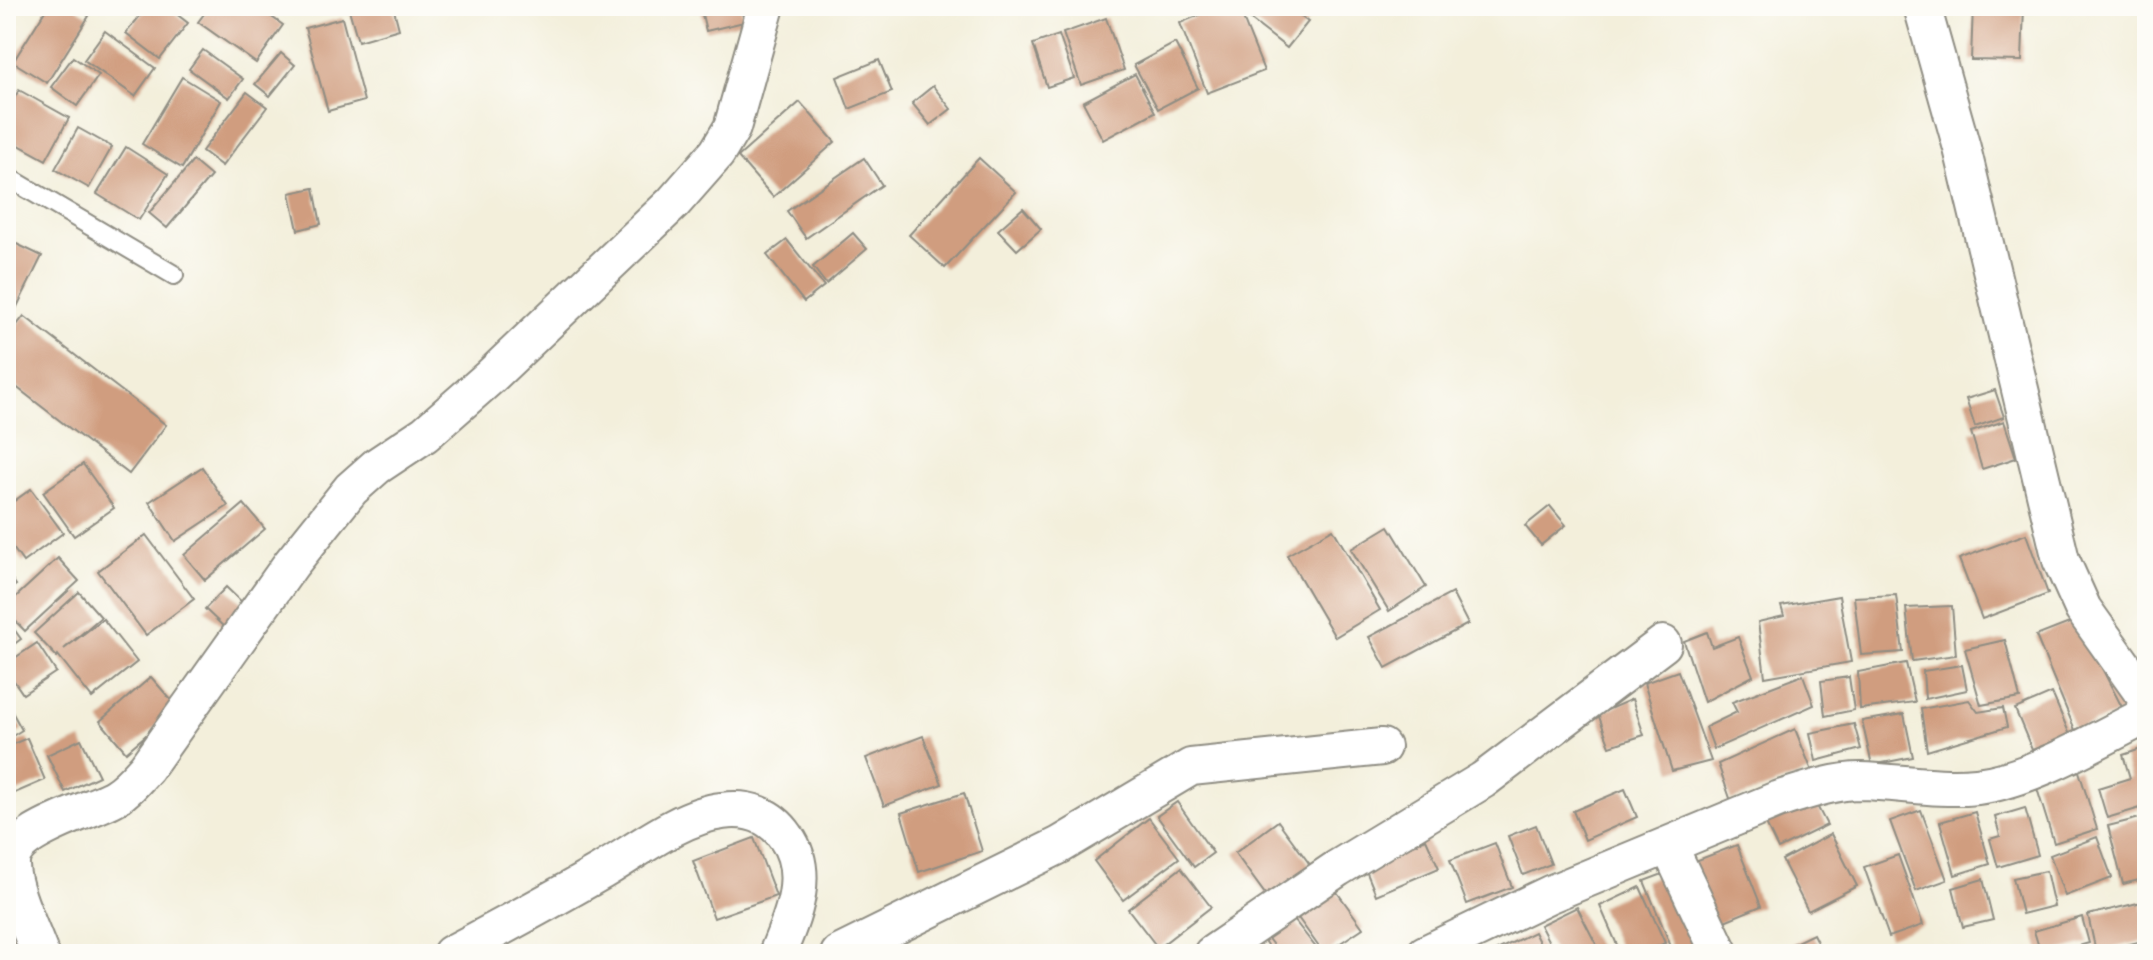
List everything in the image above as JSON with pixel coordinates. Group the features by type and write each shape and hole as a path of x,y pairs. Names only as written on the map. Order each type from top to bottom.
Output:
{"street":[{"path":"40,954 12,877 14,850 45,828 101,804 129,787 146,768 291,564 351,489 377,466 425,434 490,377 686,188 717,153 732,128 766,6"},
{"path":"1922,6 1962,148 2061,560 2083,609 2147,699"},
{"path":"1212,954 1338,868 1483,780 1663,644"},
{"path":"1427,954 1550,894 1777,800 1822,787 1860,781 1948,787 1999,781 2041,766 2147,715"},
{"path":"839,954 1060,845 1191,767 1382,747"},
{"path":"451,954 686,822 718,811 740,809 769,819 790,842 794,856 798,895 794,915 777,954"},
{"path":"1669,846 1720,954"}],"lane":[{"path":"6,176 174,275"}],"building":[{"path":"48,6 73,6 89,16 47,83 13,62"},
{"path":"148,6 166,6 188,23 160,59 126,33"},
{"path":"210,6 256,6 283,25 256,63 198,22"},
{"path":"348,6 393,6 399,29 358,41"},
{"path":"700,6 741,6 744,22 706,31"},
{"path":"1221,6 1238,6 1264,71 1207,93 1180,23"},
{"path":"1262,6 1287,6 1308,22 1287,48 1251,20"},
{"path":"1973,6 2024,6 2022,61 1971,60"},
{"path":"342,18 364,101 328,111 305,28"},
{"path":"1106,18 1124,70 1081,85 1063,33"},
{"path":"105,31 155,68 135,96 84,60"},
{"path":"1059,35 1074,78 1047,87 1033,44"},
{"path":"1175,43 1198,88 1158,109 1134,65"},
{"path":"203,50 243,79 229,98 189,69"},
{"path":"281,53 295,65 270,96 255,84"},
{"path":"73,57 99,75 77,106 51,87"},
{"path":"879,60 892,92 849,109 837,77"},
{"path":"1135,74 1155,112 1103,140 1083,102"},
{"path":"182,77 221,101 182,168 142,144"},
{"path":"933,86 951,109 930,125 912,103"},
{"path":"19,90 69,118 46,160 6,138 6,112"},
{"path":"247,92 267,107 222,166 202,151"},
{"path":"800,102 835,142 773,197 738,157"},
{"path":"78,128 112,147 89,188 55,169"},
{"path":"126,147 168,174 139,220 97,194"},
{"path":"864,158 882,185 806,238 787,211"},
{"path":"979,158 1016,192 945,268 909,235"},
{"path":"193,161 211,176 167,228 149,213"},
{"path":"314,188 321,224 298,230 290,193"},
{"path":"1023,208 1041,229 1017,250 998,230"},
{"path":"853,233 867,249 826,284 813,267"},
{"path":"6,239 42,256 6,329"},
{"path":"787,240 824,286 804,302 767,255"},
{"path":"24,316 166,425 129,474 6,379 6,339"},
{"path":"1995,390 2004,417 1975,427 1966,399"},
{"path":"2004,421 2016,458 1982,469 1971,432"},
{"path":"83,464 114,508 74,536 43,492"},
{"path":"202,467 228,506 175,541 149,502"},
{"path":"31,489 63,533 23,562 6,538 6,507"},
{"path":"244,504 265,529 205,580 184,555"},
{"path":"1550,506 1566,525 1541,545 1525,526"},
{"path":"1389,526 1426,587 1389,611 1351,549"},
{"path":"1333,529 1380,610 1335,637 1287,555"},
{"path":"2026,534 2048,594 1982,619 1959,559"},
{"path":"146,535 194,599 146,635 98,571"},
{"path":"58,558 79,581 25,631 6,611 6,606"},
{"path":"6,571 16,585 6,592"},
{"path":"226,587 246,606 225,628 205,609"},
{"path":"79,592 101,617 64,649 103,619 137,662 92,698 58,655 34,633"},
{"path":"1452,593 1468,624 1386,668 1369,637"},
{"path":"1896,595 1903,652 1861,655 1854,597"},
{"path":"1839,596 1851,662 1765,677 1758,622 1784,616 1781,606"},
{"path":"1952,606 1956,655 1912,661 1906,608"},
{"path":"6,618 21,639 6,650"},
{"path":"2077,620 2124,711 2075,730 2036,636"},
{"path":"1707,632 1712,647 1738,637 1753,676 1704,702 1684,641"},
{"path":"2005,640 2020,698 1981,705 1965,649"},
{"path":"37,643 56,672 23,694 6,669 6,664"},
{"path":"1906,663 1915,702 1860,709 1858,672"},
{"path":"1962,665 1967,690 1925,699 1923,671"},
{"path":"1678,671 1711,761 1672,771 1644,683"},
{"path":"1803,675 1814,705 1714,749 1706,727 1737,712 1732,702"},
{"path":"151,677 178,708 126,752 100,721"},
{"path":"1849,677 1854,710 1825,716 1821,681"},
{"path":"2052,693 2070,735 2032,750 2015,709"},
{"path":"1632,699 1644,735 1610,746 1598,714"},
{"path":"1969,700 1978,712 2003,708 2007,727 1927,751 1921,709"},
{"path":"6,701 22,730 6,740"},
{"path":"1904,714 1913,757 1872,765 1862,721"},
{"path":"1854,724 1861,749 1816,761 1810,733"},
{"path":"1795,729 1812,771 1731,801 1718,764"},
{"path":"923,736 942,784 884,806 866,758"},
{"path":"27,738 45,780 8,796 6,747"},
{"path":"81,739 99,776 65,792 47,755"},
{"path":"2144,748 2147,806 2107,818 2098,788 2130,778 2123,755"},
{"path":"2078,768 2097,829 2054,843 2035,782"},
{"path":"1625,789 1637,817 1585,840 1573,811"},
{"path":"964,793 982,851 919,872 901,813"},
{"path":"1813,798 1827,825 1778,849 1765,822"},
{"path":"1177,802 1213,853 1194,867 1157,816"},
{"path":"2025,808 2038,855 1998,867 1990,839 2000,836 1995,817"},
{"path":"1921,810 1947,880 1916,891 1890,821"},
{"path":"1975,812 1990,864 1955,875 1940,822"},
{"path":"2144,817 2147,878 2123,884 2108,826"},
{"path":"1149,818 1179,858 1123,900 1094,861"},
{"path":"1278,821 1311,866 1268,898 1235,853"},
{"path":"1536,825 1551,864 1523,875 1508,836"},
{"path":"1831,834 1857,886 1808,911 1782,860"},
{"path":"2097,837 2112,878 2065,896 2050,855"},
{"path":"754,838 776,896 714,918 693,861"},
{"path":"1426,839 1439,868 1376,895 1364,866"},
{"path":"1495,843 1512,887 1467,904 1450,860"},
{"path":"1737,845 1761,906 1715,925 1690,863"},
{"path":"1898,855 1923,925 1889,937 1864,867"},
{"path":"1181,868 1211,907 1158,948 1128,909"},
{"path":"1676,869 1705,942 1674,954 1644,881"},
{"path":"2046,871 2054,906 2022,914 2013,878"},
{"path":"1983,879 1993,920 1963,927 1953,888"},
{"path":"1329,881 1363,928 1324,954 1291,908"},
{"path":"1640,887 1665,943 1641,954 1621,954 1600,906"},
{"path":"6,896 27,954 6,954"},
{"path":"2142,902 2147,940 2096,952 2088,915"},
{"path":"1577,907 1601,954 1555,954 1540,925"},
{"path":"1287,911 1321,954 1280,954 1262,931"},
{"path":"2082,917 2089,943 2041,954 2034,931"},
{"path":"1534,932 1545,954 1489,954"},
{"path":"1259,933 1273,954 1230,954"},
{"path":"1813,934 1823,954 1772,954"}]}
